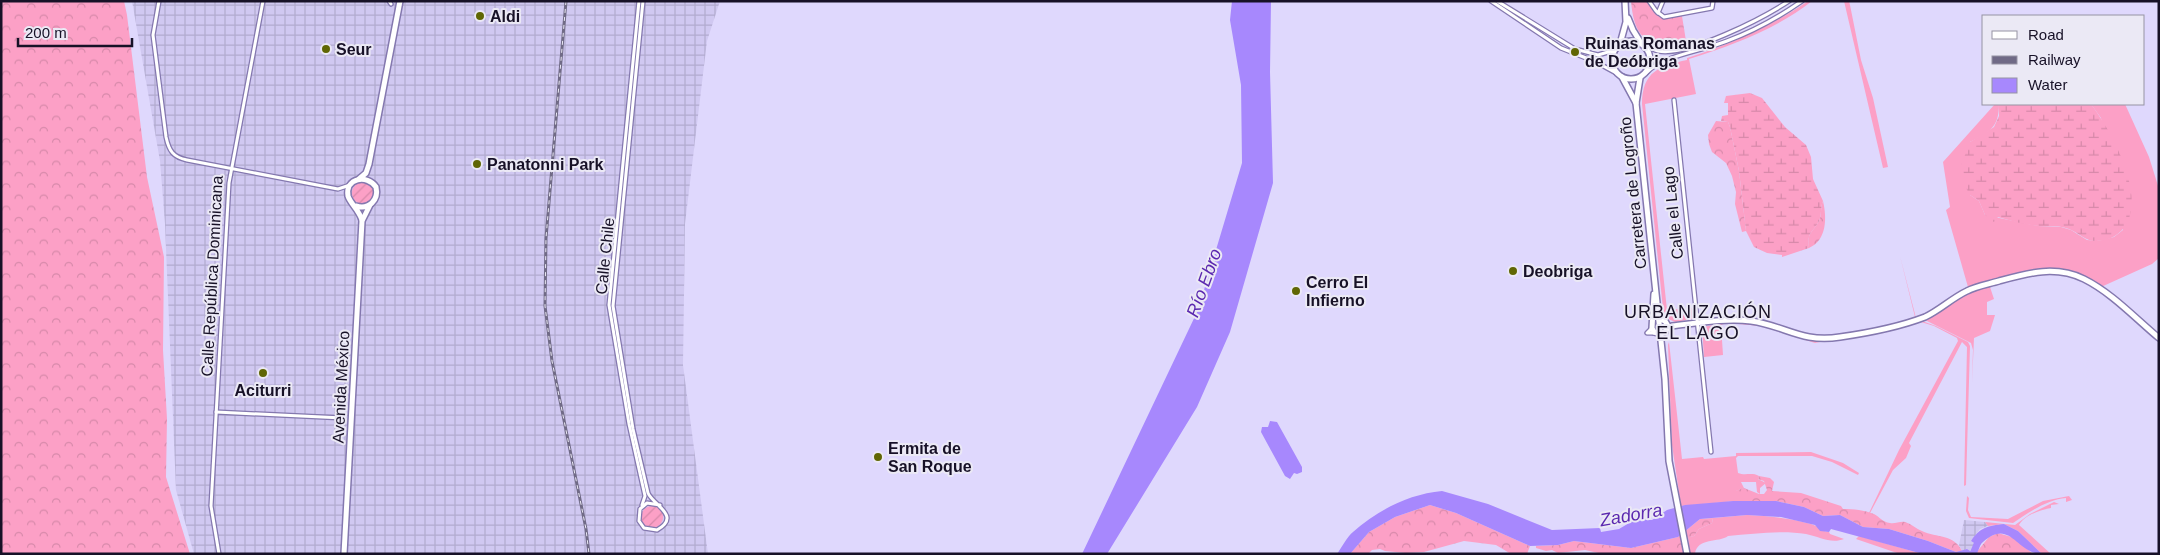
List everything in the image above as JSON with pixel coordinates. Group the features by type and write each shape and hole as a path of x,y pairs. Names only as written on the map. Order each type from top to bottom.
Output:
{"main road":[{"path":"369,164 372,182 377,194 370,205 365,207 356,206 349,197 350,185 366,172 369,164 400,1"},
{"path":"1620,44 1625,30 1626,1"},
{"path":"1627,15 1632,30 1643,44 1650,55 1649,68 1640,78 1627,79 1620,75 1612,63 1614,50 1620,44 1631,40 1643,44"},
{"name":"Carretera de Logroño","path":"1620,75 1636,103"},
{"name":"Carretera de Logroño","path":"1640,78 1636,103 1659,319 1658,334 1665,379"},
{"path":"359,179 372,182"},
{"name":"Avenida México","path":"344,554 362,221 370,205"},
{"name":"Avenida México","path":"356,206 362,221"},
{"path":"1658,334 1672,326 1720,321 1743,321 1762,323 1810,339 1839,337 1918,319 1934,312 1966,291 2032,273 2052,271 2083,279 2099,288 2159,338"},
{"name":"Carretera de Logroño","path":"1655,281 1652,327 1658,334"},
{"path":"1652,327 1659,319 1672,326"},
{"name":"Carretera de Logroño","path":"1666,322 1665,379 1668,443 1674,489 1687,552"}],"street":[{"path":"159,1 153,35 168,146 173,154 180,159 338,188 350,185"},
{"name":"Calle República Dominicana","path":"219,554 211,506 231,168 262,1"},
{"name":"Calle Chile","path":"641,1 613,306 633,430 648,493 652,500 660,505"},
{"name":"Calle Chile","path":"640,508 645,496 628,416 609,305 641,1"},
{"path":"1491,1 1569,46 1598,55 1614,50"},
{"path":"1498,1 1561,48 1596,62 1620,75"},
{"path":"1649,1 1658,13 1664,17 1713,7 1713,1"},
{"path":"1658,13 1663,1"},
{"path":"1643,44 1659,51 1684,48 1726,34 1755,21 1788,1"},
{"path":"1646,73 1651,67 1664,60 1711,47 1745,34 1776,18 1802,1"},
{"name":"Calle el Lago","path":"1674,100 1711,452"},
{"path":"338,188 349,197"},
{"path":"216,412 344,418"},
{"path":"647,503 660,505 665,512 666,520 661,528 653,531 641,525 638,517 640,508 647,503"}],"shaded area":[{"path":"132,1 720,1 707,41 685,224 683,365 708,554 194,554 176,490 165,224 160,161"},
{"path":"1964,520 1985,522 1988,526 1980,529 1971,541 1979,546 1975,554 1967,549 1962,551 1959,545"}],"green space":[{"path":"1,1 124,1 147,177 164,257 163,350 167,419 166,477 190,554 1,554"},
{"path":"1631,1 1647,1 1662,18 1682,16 1686,41 1662,44 1653,43 1646,39 1636,25"},
{"path":"1808,1 1812,1 1783,20 1753,36 1689,59 1696,94 1645,104 1667,310 1693,308 1693,319 1675,322 1664,317 1642,104 1645,84 1654,72 1661,68 1687,60 1687,58 1750,34"},
{"path":"1844,1 1849,1 1861,60 1873,98 1888,167 1883,168"},
{"path":"1750,93 1762,98 1785,127 1806,145 1811,157 1813,179 1823,201 1820,219 1809,235 1809,248 1782,257 1782,255 1767,253 1754,247 1746,231 1739,171 1730,127 1728,122 1721,121 1722,116 1728,115 1728,103 1724,103 1726,96"},
{"path":"1994,105 1999,105 1997,119 1992,128 1970,142 1970,195 1979,201 1985,215 2038,226 2061,227 2071,230 2087,240 2098,241 2114,237 2123,230 2101,118 2092,105 2125,105 2149,157 2159,189 2159,258 2152,264 2101,287 2057,270 1969,289 1931,313 1912,320 1915,317 1900,256 1916,318 1968,287 1946,210 1950,207 1943,162"},
{"path":"1999,105 2092,105 2116,145 2128,178 2131,210 2127,223 2122,230 2110,238 2092,241 2065,228 2029,225 1998,217 1994,222 1985,215 1979,201 1970,195 1963,183 1960,168 1970,142 1994,127 1999,116"},
{"path":"1716,121 1728,122 1730,127 1739,171 1746,231 1742,232 1735,204 1736,192 1732,176 1726,163 1712,152 1709,144 1708,135"},
{"path":"363,182 371,185 374,193 371,201 363,204 355,201 352,193 355,185"},
{"path":"1823,201 1825,214 1824,228 1819,240 1809,248 1809,235 1820,219"},
{"path":"2050,272 2060,273 2088,283 2125,309 2159,339 2159,342 2125,311 2086,284 2058,274 2041,273 2023,276 1990,287 1994,299 1987,302 1987,315 1995,315 1990,331 1974,338 1972,383 1973,350 1971,343 1923,319 1972,290 2033,273"},
{"path":"1919,320 1936,326 1968,342 1970,346 1966,485 1964,486 1967,347 1962,342 1909,443 1911,446 1906,458 1893,470 1870,513 1899,450 1958,341 1957,338 1934,326 1921,322 1815,343 1761,326 1727,323 1721,325 1723,355 1704,357 1702,327 1720,324 1721,322 1766,325 1798,337 1821,340"},
{"path":"1669,342 1682,459 1736,456 1736,453 1811,452 1843,463 1859,473 1858,475 1832,462 1812,456 1738,456 1736,458 1738,473 1759,476 1758,479 1766,483 1760,488 1760,494 1757,492 1756,482 1741,482 1744,488 1736,491 1736,501 1681,506 1672,445"},
{"path":"1759,476 1770,478 1774,482 1772,491 1801,493 1841,506 1843,509 1859,510 1874,514 1883,521 1892,523 1905,522 1920,530 1950,539 1962,551 1956,552 1889,529 1863,527 1840,515 1823,516 1804,507 1776,501 1736,501 1735,491 1744,488 1764,494 1767,490 1764,481 1758,479"},
{"path":"1967,496 1969,498 1968,510 1971,517 2008,519 2043,501 2069,496 2072,500 2066,502 2066,498 2052,501 2038,507 2013,523 1969,518 1966,511"},
{"path":"2054,502 2059,504 2051,505 2051,508 2025,518 2019,525 2051,554 2042,554 2018,531 2004,524 1988,526 1985,522 2015,525 2030,514"},
{"path":"1430,505 1456,513 1530,546 1527,554 1511,554 1496,545 1464,541 1424,552 1406,553 1380,549 1372,550 1368,554 1350,554 1369,532 1395,517"},
{"path":"652,506 662,513 663,517 656,527 652,528 642,521 641,517 648,507"},
{"path":"1747,515 1803,522 1844,539 1830,540 1806,534 1787,532 1728,536 1704,543 1700,545 1695,554 1690,554 1688,537 1694,536 1699,529 1712,523 1713,518"},
{"path":"1713,518 1712,523 1699,529 1694,536 1681,539 1684,554 1603,554 1585,550 1558,553 1552,550 1546,551 1536,548 1536,546 1558,545 1574,541 1631,548 1678,537 1700,519"},
{"path":"1998,533 2015,538 2033,554 1975,554 1989,537"},
{"path":"1859,536 1923,554 1900,554 1856,539"}],"water":[{"path":"1232,1 1271,1 1270,72 1273,183 1230,332 1197,407 1107,554 1082,554 1198,310 1242,163 1241,85 1230,20"},
{"path":"1270,421 1277,422 1302,467 1302,472 1294,473 1290,479 1285,476 1261,432 1262,427 1268,427"},
{"path":"1442,491 1488,504 1552,530 1600,528 1601,532 1619,529 1636,519 1652,520 1667,510 1685,505 1733,501 1776,501 1804,507 1823,516 1840,515 1863,527 1889,529 1956,552 1967,549 1975,554 1923,554 1831,529 1829,532 1820,531 1815,525 1781,517 1747,515 1700,519 1678,537 1631,548 1574,541 1558,545 1530,546 1456,513 1430,505 1395,517 1369,532 1350,554 1337,554 1353,532 1383,510 1406,499"},
{"path":"2004,524 2018,531 2042,554 2025,548 2005,534 1990,537 1979,546 1971,541 1985,528"}],"waterway":[{"name":"Zadorra","path":"1973,554 1980,537"}],"railway":[{"path":"566,1 546,238 545,306 552,361 586,529 589,554"}],"place":[{"name":"Aldi","path":"480,16"},
{"name":"Seur","path":"326,49"},
{"name":"Ruinas Romanas de Deóbriga","path":"1575,52"},
{"name":"Panatonni Park","path":"477,164"},
{"name":"Deobriga","path":"1513,271"},
{"name":"Cerro El Infierno","path":"1296,291"},
{"name":"Aciturri","path":"263,373"},
{"name":"Ermita de San Roque","path":"878,457"}],"district":[{"name":"URBANIZACIÓN EL LAGO","path":"1698,322"}],"water label":[{"name":"Río Ebro","path":"1204,283"}]}
